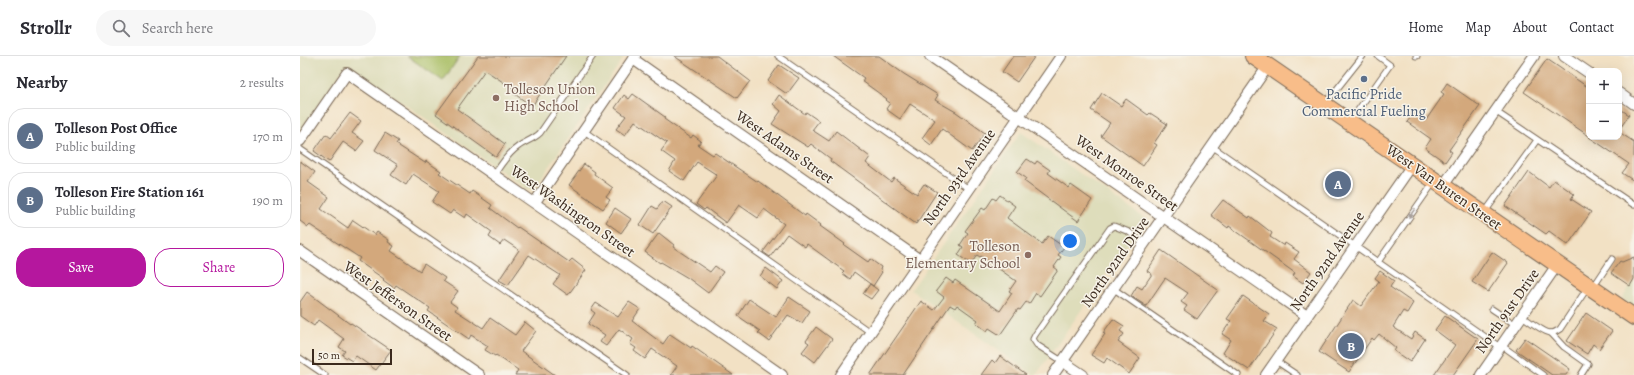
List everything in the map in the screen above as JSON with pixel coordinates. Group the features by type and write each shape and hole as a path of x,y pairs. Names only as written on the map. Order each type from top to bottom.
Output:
{"main road":[{"name":"West Van Buren Street","path":"1253,56 1634,317"}],"street":[{"name":"West Monroe Street","path":"930,56 1307,316"},
{"name":"North 93rd Avenue","path":"841,375 1061,56"},
{"path":"1439,184 1495,111 1534,56"},
{"path":"1564,56 1586,71"},
{"path":"535,202 634,57"},
{"name":"West Adams Street","path":"634,57 920,260"},
{"name":"North 92nd Drive","path":"1054,375 1062,361 1145,245 1268,66"},
{"name":"West Washington Street","path":"300,141 347,73 535,202 782,375"},
{"path":"1622,95 1634,104"},
{"name":"North 92nd Avenue","path":"1266,375 1357,247 1412,165"},
{"name":"West Jefferson Street","path":"300,250 479,375"},
{"name":"North 91st Drive","path":"1481,375 1557,265"},
{"path":"1062,361 1083,375"}],"lane":[{"path":"494,175 510,153 518,146 534,139 540,133 594,56"},
{"path":"778,56 969,189"},
{"path":"1324,105 1363,56"},
{"path":"1350,122 1390,65 1378,56"},
{"path":"1495,111 1634,205"},
{"path":"584,131 870,332"},
{"path":"1484,214 1537,140"},
{"path":"1212,147 1543,375"},
{"path":"300,149 627,375"},
{"path":"1378,262 1439,184"},
{"path":"1062,361 1037,345 1033,339 1110,228 1114,226 1129,232 1145,245"},
{"path":"1552,333 1560,329 1612,259"},
{"path":"1114,289 1238,375"},
{"path":"1492,309 1552,333 1564,347 1588,364 1581,375"},
{"path":"300,358 325,375"},
{"path":"1276,361 1297,375"}],"shaded area":[{"name":"Tolleson Union High School","path":"300,56 625,56 537,184 532,189 527,189 347,64 300,131"},
{"name":"Tolleson Elementary School","path":"1021,132 1145,219 1036,375 911,290"},
{"path":"1634,280 1634,307 1622,299"}],"green space":[{"path":"407,56 460,56 443,81"}],"building":[{"path":"478,56 566,56 532,106 513,93 515,90 485,70 457,109 505,144 496,157 436,114"},
{"path":"674,56 717,56 750,81 737,98"},
{"path":"833,56 879,56 904,74 938,95 935,100 956,112 985,133 972,151 942,129 931,145 922,138 935,120 910,104 900,119 886,109 890,103 886,100 887,99 862,81 864,78"},
{"path":"1013,56 1035,56 1017,82 1002,72"},
{"path":"1547,59 1586,86 1586,134 1524,92"},
{"path":"779,65 799,78 787,94 768,81"},
{"path":"1447,83 1480,106 1449,150 1452,152 1445,162 1425,148 1431,139 1407,122 1415,112 1426,120 1444,94 1441,92"},
{"path":"1102,93 1121,106 1126,99 1148,115 1150,113 1167,124 1154,143 1157,145 1143,166 1101,136 1110,123 1091,110"},
{"path":"633,94 691,138 693,135 701,141 698,145 713,155 715,153 758,181 805,216 806,214 821,225 820,226 845,244 844,245 868,262 870,259 881,267 880,270 882,272 873,286 854,272 850,279 842,273 844,271 807,244 805,247 787,234 770,257 763,252 784,224 764,209 758,218 739,205 726,223 706,208 704,210 696,204 717,175 697,162 684,181 669,171 675,161 661,151 667,143 635,121 625,135 616,129 626,116 615,108 624,95 629,99"},
{"path":"779,95 805,114 806,112 819,121 812,130 829,141 836,131 870,157 866,163 891,182 894,178 917,194 924,184 937,192 916,224 830,161 831,159 811,144 808,147 772,124 781,111 773,104"},
{"path":"1622,110 1629,115 1622,126"},
{"path":"350,113 361,121 352,133 364,141 356,151 343,142 329,162 314,151 326,134 331,138"},
{"path":"385,133 398,141 396,144 425,163 426,161 441,171 439,173 470,194 472,191 492,205 490,208 517,228 518,227 569,262 572,259 586,270 568,295 553,284 560,275 529,255 508,285 499,280 519,250 504,240 500,245 489,237 492,232 467,214 465,218 453,210 450,214 432,202 439,191 413,174 406,185 391,175 398,165 375,150"},
{"path":"1622,134 1634,142 1634,181 1622,173 1629,164 1593,140 1622,140"},
{"path":"1027,159 1035,164 1037,161 1050,170 1048,173 1069,188 1071,185 1092,200 1078,221 1024,181 1026,178 1017,172"},
{"path":"300,161 315,172 308,182 329,197 321,209 348,228 353,220 375,235 377,232 389,240 388,242 394,246 391,251 420,271 424,264 445,278 443,281 458,291 450,302 457,307 455,310 483,328 490,318 515,335 525,322 536,331 521,351 555,375 515,375 518,370 496,355 495,356 485,350 488,346 471,335 469,339 428,311 430,308 396,285 394,288 383,280 384,279 358,261 360,258 310,225 308,227 300,221"},
{"path":"584,164 595,172 594,174 613,188 606,197 610,200 603,209 569,185"},
{"path":"1529,172 1549,187 1554,180 1574,194 1571,199 1591,212 1568,245 1549,231 1546,234 1505,206"},
{"path":"1000,195 1015,206 1007,218 1042,244 1048,236 1064,247 1058,255 1061,257 1054,267 1058,270 1040,296 1036,293 1029,304 1026,302 1020,310 1018,309 1000,335 989,328 987,331 976,323 978,320 957,305 955,308 950,305 903,375 870,375 921,301 934,310 944,297 936,291 946,278 953,283 955,280 1000,311 1012,293 1009,291 1016,281 981,256 980,257 977,255 971,264 958,255 963,247 960,245 968,233 965,231 982,208 985,210 993,198 996,200"},
{"path":"1223,200 1249,218 1250,216 1272,233 1270,237 1284,246 1285,243 1299,252 1294,259 1311,272 1303,283 1293,276 1295,273 1211,215"},
{"path":"663,201 672,207 653,234 640,225 652,206 657,209"},
{"path":"615,208 631,219 621,233 606,222"},
{"path":"659,233 674,245 673,247 710,272 715,266 723,272 708,293 688,278 661,262 660,263 645,252"},
{"path":"1161,250 1218,290 1197,319 1184,310 1187,306 1181,302 1188,293 1165,278 1146,306 1131,296 1137,286 1142,289 1152,274 1147,271"},
{"path":"1492,252 1508,263 1488,292 1472,282"},
{"path":"1634,257 1634,279 1630,286 1611,273 1620,261 1622,262"},
{"path":"766,268 783,281 777,289 760,276"},
{"path":"1380,271 1394,281 1390,287 1413,303 1407,313 1403,311 1393,327 1411,339 1415,332 1425,339 1410,362 1394,351 1396,348 1379,334 1374,340 1372,338 1349,372 1319,352 1353,300 1361,306 1379,281 1375,278"},
{"path":"870,284 878,290 871,299 863,294"},
{"path":"307,292 350,324 351,323 391,350 376,370 356,356 352,361 342,355 345,351 339,347 344,339 318,320 314,326 300,316 300,302"},
{"path":"1243,296 1269,314 1264,321 1277,329 1249,370 1223,353 1231,340 1222,334 1231,321 1227,319"},
{"path":"789,297 810,311 802,323 788,315 769,341 758,333 760,331 738,316 749,299 776,317"},
{"path":"629,302 640,309 632,321 663,344 670,334 691,348 692,346 733,375 671,375 677,366 652,349 645,359 634,351 636,348 630,344 633,339 619,329 606,346 600,342 605,335 588,324 595,313 591,310 596,303 618,317"},
{"path":"1586,313 1612,331 1599,349 1593,344 1587,354 1567,341"},
{"path":"1445,316 1478,339 1453,375 1434,375 1455,345 1435,330"},
{"path":"1113,319 1124,326 1120,331 1124,334 1118,342 1140,358 1129,374 1107,358 1104,363 1091,355 1105,334 1103,333"},
{"path":"816,327 832,339 815,362 802,352 809,343 806,341"},
{"path":"1525,338 1570,369 1566,375 1552,375 1516,350"},
{"path":"1000,356 1026,375 981,375 992,360 995,363"}],"place":[{"name":"Pacific Pride Commercial Fueling","path":"1364,79"},
{"name":"Tolleson Union High School","path":"496,98"},
{"name":"Tolleson Post Office","path":"1338,184"},
{"name":"Tolleson Elementary School","path":"1028,255"},
{"name":"Tolleson Fire Station 161","path":"1351,346"}]}
